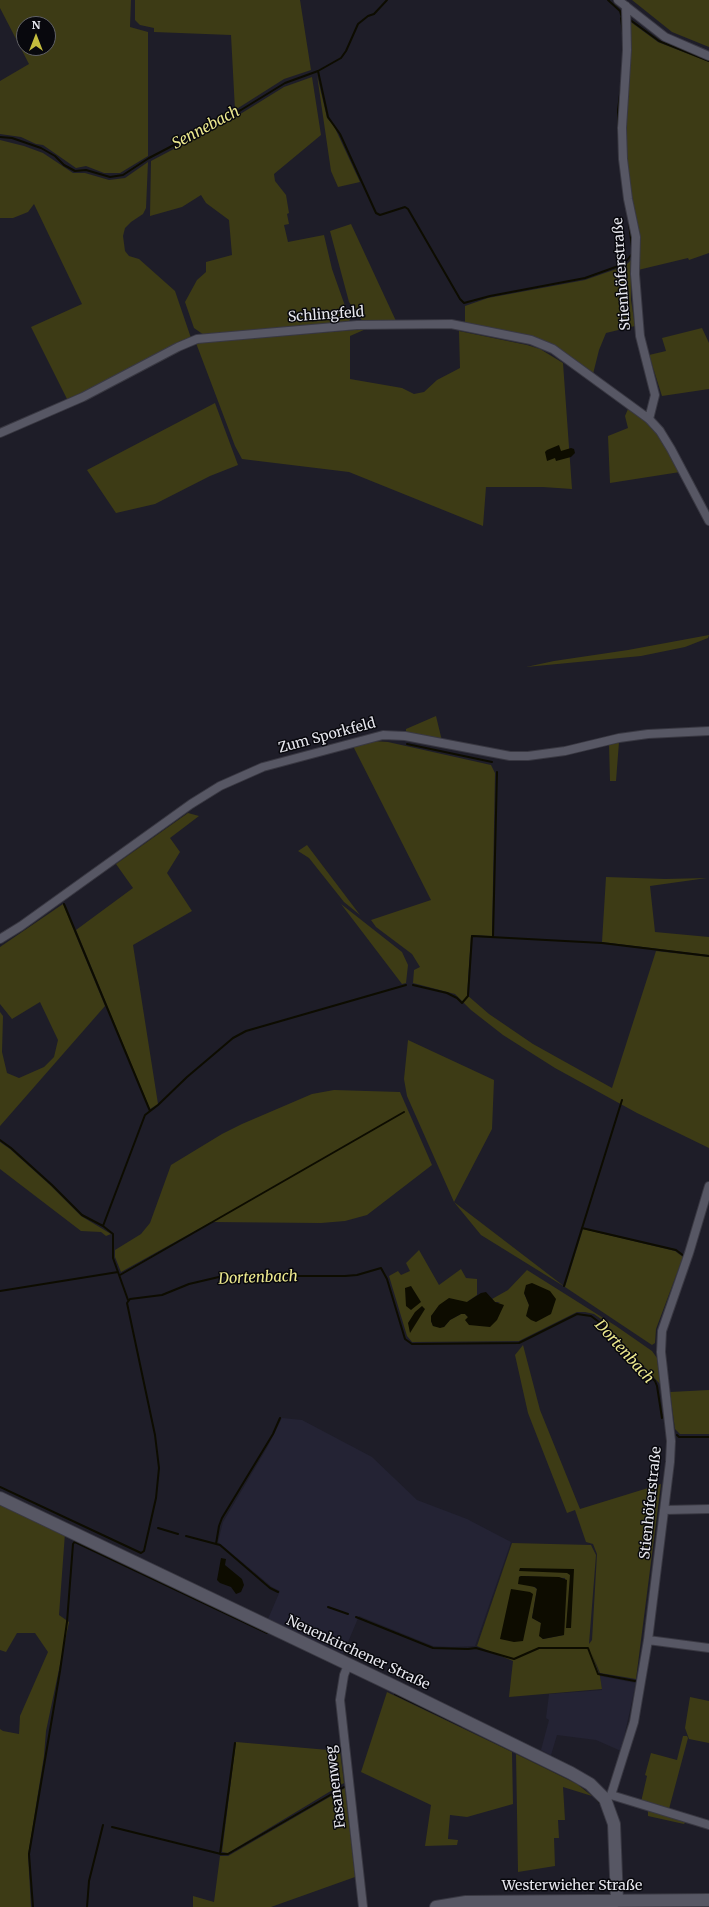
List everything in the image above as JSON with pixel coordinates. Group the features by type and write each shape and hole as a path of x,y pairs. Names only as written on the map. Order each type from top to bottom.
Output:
{"street":[{"path":"618,0 665,37 709,56"},
{"name":"Stienhöferstraße","path":"626,6 627,50 622,128 623,159 628,199 636,237 635,274 640,336 655,395 649,419"},
{"name":"Schlingfeld","path":"0,433 83,398 178,347 197,339 364,325 451,324 531,340 553,349 649,419"},
{"path":"649,419 660,431 671,448 709,521"},
{"name":"Zum Sporkfeld","path":"0,939 21,926 190,804 220,786 263,767 383,735 405,736 510,756 528,756 547,755 626,737 709,731"},
{"name":"Stienhöferstraße","path":"608,1797 634,1722 648,1640 664,1510 671,1441 661,1352 662,1331 690,1253 709,1186"},
{"name":"Neuenkirchener Straße","path":"0,1498 348,1665 590,1784 608,1797 614,1824 618,1904"},
{"path":"664,1510 709,1509"},
{"path":"648,1640 709,1648"},
{"name":"Fasanenweg","path":"348,1665 344,1675 340,1700 363,1907"},
{"path":"608,1797 709,1825"},
{"name":"Westerwieher Straße","path":"436,1907 466,1902 618,1904 709,1900"}],"shaded area":[{"path":"0,0 131,0 130,27 148,32 148,156 120,173 104,173 86,166 76,168 43,145 36,144 21,137 0,134 0,81 29,64 25,56 56,56 56,16 16,16 16,39 0,8"},
{"path":"135,0 300,0 311,70 284,79 235,110 231,35 154,32 154,28 140,25 135,20"},
{"path":"632,0 709,0 709,47 672,32"},
{"path":"628,20 658,42 709,62 709,253 689,260 688,258 638,270 625,150"},
{"path":"317,75 327,118 334,126 360,182 338,187 331,171"},
{"path":"312,77 321,135 274,174 275,181 286,195 289,224 284,225 288,242 324,235 332,269 350,320 347,323 204,335 194,328 185,302 197,280 206,272 206,262 232,255 229,220 206,203 201,195 182,207 150,216 151,161 242,113 284,87"},
{"path":"0,140 24,146 43,153 73,173 85,173 109,180 125,178 148,162 146,208 143,214 125,228 123,236 125,251 129,256 139,259 175,291 191,338 68,401 31,327 82,304 34,204 28,212 13,218 0,218"},
{"path":"351,224 396,321 363,322 349,302 330,231"},
{"path":"631,260 631,300 635,326 606,333 599,350 593,374 556,348 465,324 465,306 488,298 585,280 625,266"},
{"path":"702,328 709,343 709,389 662,396 649,355 666,351 662,338"},
{"path":"366,329 350,336 350,379 402,388 414,394 424,392 437,380 460,368 459,331 540,349 563,363 572,489 543,487 486,487 483,526 349,472 242,459 235,446 196,343"},
{"path":"215,403 238,465 210,476 155,504 116,513 87,470"},
{"path":"628,409 647,421 668,449 680,472 610,483 608,436 628,428 625,416"},
{"path":"559,445 561,451 571,448 574,449 575,453 571,457 556,461 555,458 547,461 545,452"},
{"path":"709,635 708,638 685,647 641,656 526,667 554,661 628,650"},
{"path":"436,716 442,741 406,733 406,729"},
{"path":"373,741 388,742 491,765 495,773 492,936 471,935 467,995 489,1014 533,1044 612,1088 656,951 709,957 709,1148 637,1113 555,1068 503,1035 471,1010 455,994 413,983 414,970 420,967 412,954 376,927 371,920 431,900 353,746"},
{"path":"619,742 616,781 610,781 609,743"},
{"path":"188,813 199,816 170,838 180,852 167,873 192,911 133,945 158,1104 150,1109 76,930 133,888 116,864"},
{"path":"307,845 360,915 344,902 309,858 298,851"},
{"path":"606,877 665,879 707,878 650,886 655,932 709,937 709,955 602,942"},
{"path":"63,904 105,1006 0,1126 0,1012 3,1016 2,1052 7,1073 19,1078 44,1067 54,1057 58,1040 40,1002 12,1019 0,1004 0,947"},
{"path":"341,904 402,952 408,965 406,983 402,984"},
{"path":"408,1040 494,1080 492,1129 454,1202 407,1096 404,1079"},
{"path":"334,1090 400,1092 432,1165 367,1215 345,1221 321,1223 211,1222 121,1272 115,1257 115,1250 141,1234 150,1223 171,1165 222,1134 242,1124 312,1094"},
{"path":"0,1142 10,1149 50,1185 81,1216 111,1234 106,1236 101,1232 81,1231 0,1169"},
{"path":"454,1202 565,1287 481,1235"},
{"path":"583,1229 675,1251 683,1257 656,1329 655,1343 652,1345 565,1287"},
{"path":"419,1250 439,1285 461,1269 466,1278 477,1279 477,1295 467,1302 459,1302 431,1316 433,1326 444,1327 450,1320 461,1314 465,1314 468,1317 500,1302 495,1302 492,1299 508,1290 527,1270 616,1326 652,1351 657,1358 660,1384 601,1319 594,1314 585,1312 577,1312 519,1341 412,1342 407,1336 389,1276 398,1271 401,1275 410,1271 406,1263","holes":["524,1293 551,1314 529,1305"]},
{"path":"532,1283 550,1291 556,1299 551,1314 536,1322 526,1316 529,1305 524,1293 526,1285"},
{"path":"411,1286 421,1302 411,1310 406,1306 405,1288"},
{"path":"486,1292 495,1302 504,1305 497,1320 490,1327 469,1325 465,1320 468,1317 465,1314 461,1314 450,1320 444,1327 440,1328 433,1326 431,1316 439,1305 449,1298 467,1302 481,1293"},
{"path":"422,1306 425,1309 410,1333 408,1323 415,1312"},
{"path":"523,1345 540,1410 580,1509 661,1484 636,1679 600,1673 592,1654 600,1676 602,1689 509,1697 513,1661 477,1646 512,1543 591,1545 596,1555 589,1644 592,1640 597,1554 593,1544 586,1542 575,1510 567,1513 528,1413 515,1355","holes":["519,1577 565,1578 564,1635 543,1639 540,1636 541,1623 532,1618 537,1589"]},
{"path":"709,1390 709,1434 680,1434 675,1429 670,1392"},
{"path":"282,1418 302,1420 372,1457 417,1500 467,1519 511,1542 475,1646 433,1646 359,1616 343,1654 268,1619 280,1591 272,1587 218,1542 223,1522 268,1446"},
{"path":"0,1502 65,1533 59,1615 69,1622 46,1731 44,1756 28,1855 31,1907 0,1907 0,1729 19,1734 20,1716 48,1652 35,1633 17,1633 6,1652 0,1650"},
{"path":"221,1558 226,1559 225,1565 242,1579 244,1585 241,1592 236,1594 231,1587 220,1583 217,1580"},
{"path":"520,1568 574,1569 571,1628 566,1628 570,1575 567,1573 519,1571"},
{"path":"519,1577 559,1577 567,1580 564,1635 543,1639 539,1636 541,1623 532,1618 537,1589 535,1587 518,1584"},
{"path":"511,1589 530,1592 533,1594 523,1641 514,1642 500,1639"},
{"path":"600,1676 636,1683 621,1751 596,1740 557,1735 551,1755 541,1750 549,1720 546,1718 549,1694 602,1690"},
{"path":"387,1692 512,1752 513,1804 467,1817 450,1815 448,1839 458,1840 457,1845 425,1846 431,1805 361,1772"},
{"path":"690,1697 709,1701 709,1743 689,1739 685,1728"},
{"path":"683,1736 687,1736 688,1738 669,1809 641,1802 647,1776 645,1775 651,1753 677,1760"},
{"path":"236,1742 340,1751 344,1783 228,1853 222,1852"},
{"path":"516,1754 577,1784 592,1796 563,1787 565,1820 558,1820 559,1838 554,1838 555,1866 518,1872"},
{"path":"345,1788 355,1877 271,1907 193,1907 193,1896 214,1902 220,1856 228,1856"},
{"path":"648,1811 653,1811 686,1821 684,1824 648,1816"}],"waterway":[{"name":"Sennebach","path":"0,137 12,138 41,148 55,156 64,165 75,171 86,170 110,177 123,175 149,158 241,110 285,83 318,71 341,58 346,51 358,24 368,16 374,14 387,0"},
{"path":"608,0 620,11 622,18"},
{"path":"621,18 623,33"},
{"path":"629,19 659,41 709,61"},
{"path":"318,71 328,117 340,134 376,213 380,215 405,207 408,209 460,299 464,303 490,296 585,278 624,264 632,254"},
{"path":"619,149 618,110 621,87"},
{"path":"629,223 632,248"},
{"path":"407,744 492,762"},
{"path":"493,937 497,772"},
{"path":"64,904 150,1111"},
{"path":"413,985 447,993 457,998 462,1003 468,996 472,936 602,943 709,956"},
{"path":"128,1300 113,1258 113,1234 103,1226 145,1115 233,1038 246,1031 406,985"},
{"path":"564,1286 622,1100"},
{"path":"120,1275 404,1112"},
{"path":"0,1140 52,1185 82,1215 103,1226"},
{"path":"582,1228 676,1250 684,1256"},
{"name":"Dortenbach","path":"0,1487 141,1553 144,1551 156,1498 159,1468 155,1435 127,1303 130,1299 162,1295 189,1284 223,1276 345,1276 357,1275 381,1268 387,1279 405,1339 412,1344 519,1343 577,1314 591,1316 599,1322 655,1381 662,1418"},
{"path":"0,1291 118,1272"},
{"path":"216,1544 222,1518 273,1434 280,1418"},
{"path":"677,1435 679,1437 709,1437"},
{"path":"158,1528 178,1534"},
{"path":"186,1536 220,1545 270,1588 278,1592"},
{"path":"33,1907 29,1854 60,1671 67,1622 73,1544 76,1540"},
{"path":"75,1542 267,1633"},
{"path":"328,1607 348,1614"},
{"path":"356,1617 433,1648 476,1648 514,1659 539,1648 588,1648 598,1674 635,1681"},
{"path":"395,1694 462,1726"},
{"path":"220,1854 235,1743"},
{"path":"112,1827 221,1854 228,1854 344,1787"},
{"path":"595,1797 600,1803"},
{"path":"87,1907 89,1881 103,1825"}]}
